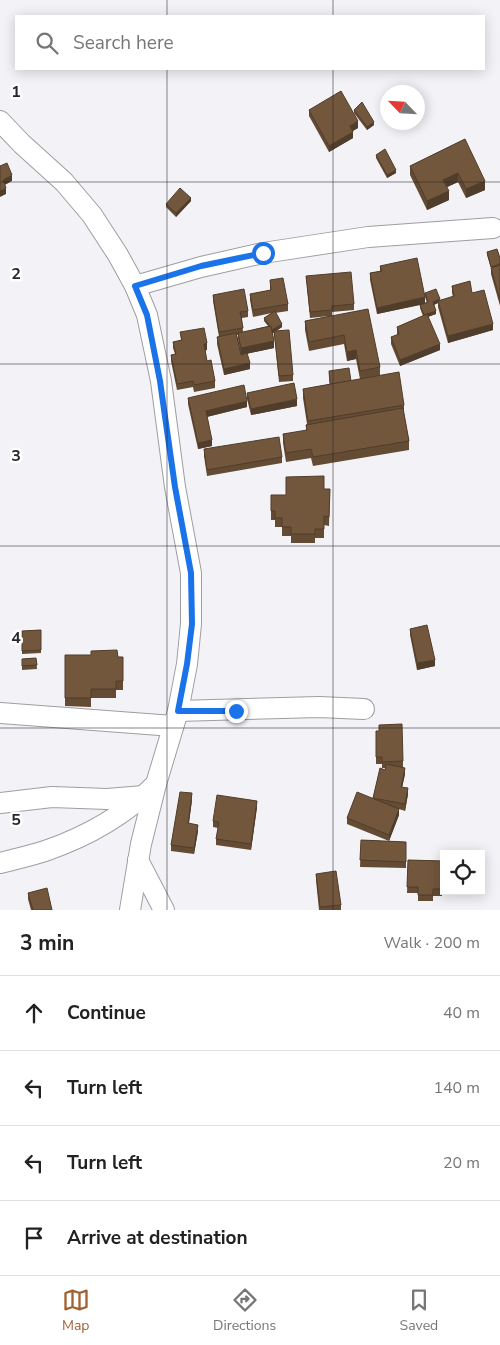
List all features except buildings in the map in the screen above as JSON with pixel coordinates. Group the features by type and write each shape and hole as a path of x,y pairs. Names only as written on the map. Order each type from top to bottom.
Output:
{"street":[{"path":"0,121 64,182 92,215 118,255 135,286 147,315 159,374 175,487 191,573 192,624 187,664 176,719 150,790 130,910"},
{"path":"135,286 201,266 263,253 368,237 493,228"},
{"path":"0,713 176,719 319,707 364,709"},
{"path":"0,803 52,797 107,799 150,790"},
{"path":"0,863 45,851 92,831 117,816 150,790"},
{"path":"138,860 164,910"}],"route":[{"path":"236,711 178,711 192,624 191,573 175,487 160,381 147,315 135,286 201,266 263,253"}]}
